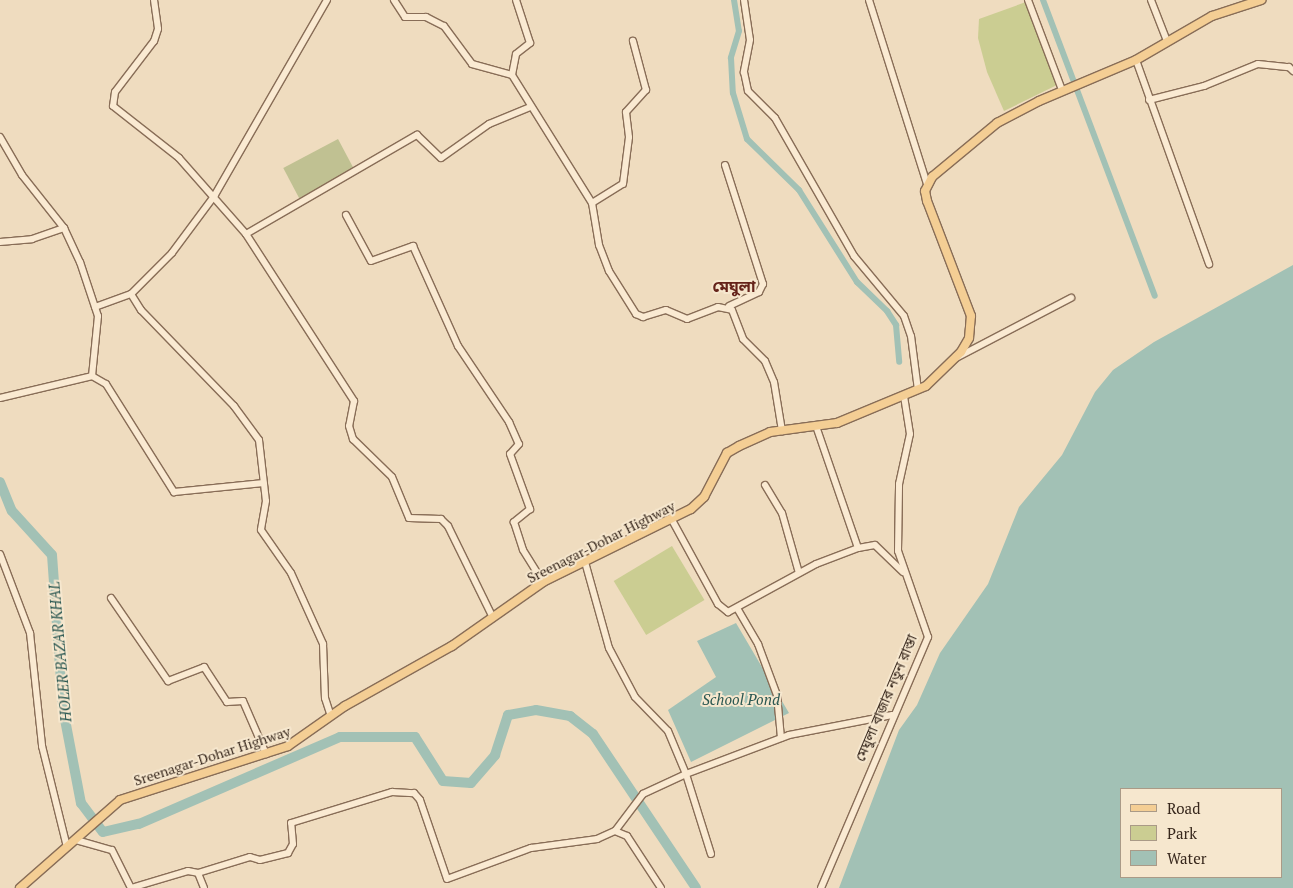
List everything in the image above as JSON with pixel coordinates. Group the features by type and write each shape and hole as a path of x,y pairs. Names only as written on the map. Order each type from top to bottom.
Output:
{"main road":[{"path":"927,184 964,148 997,123 1064,89 1136,60 1212,16 1261,0"},
{"name":"Sreenagar-Dohar Highway","path":"79,838 106,809 136,793 266,754 301,740 331,716 493,618 543,582 672,520 704,498 727,453 782,431 817,429 918,390 955,359 969,338 971,316 927,201 927,184"},
{"path":"20,888 79,838"}],"street":[{"path":"154,0 158,29 154,41 111,101 215,194 246,234 354,401 349,426 353,439 392,477 410,518 441,519 448,526 493,618"},
{"path":"95,307 131,294 172,253 215,194 327,0"},
{"path":"394,0 405,17 426,17 444,26 472,64 512,75"},
{"path":"516,0 530,44 516,54 512,75 530,107 592,204 599,245 609,271 640,317 666,310 687,319 729,306 759,292 763,284 725,165"},
{"path":"744,0 750,40 744,72 748,91 775,118 854,256 904,316 911,336 918,390"},
{"path":"869,0 927,184"},
{"path":"1028,0 1064,89"},
{"path":"1150,0 1167,41"},
{"path":"592,204 623,184 629,137 626,112 646,90 633,42"},
{"path":"1136,60 1209,264"},
{"path":"1150,100 1204,86 1258,64 1283,65 1293,71"},
{"path":"246,234 417,135 441,158 489,124 530,107"},
{"path":"0,137 22,174 64,228 95,307 100,332 92,376"},
{"path":"346,215 371,261 413,246 458,346 509,422 519,444 510,454 530,509 514,522 523,550 543,582"},
{"path":"0,242 32,239 64,228"},
{"path":"131,294 141,310 234,406 259,440 264,483 261,530 291,573 323,644 325,698 331,716"},
{"path":"955,359 1071,298"},
{"path":"729,306 743,339 765,361 774,382 782,431"},
{"path":"0,398 92,376 106,384 174,492 264,483"},
{"name":"মেঘুলা বাজার নতুন রাস্তা","path":"821,888 892,715 928,636 904,573 898,537 899,484 910,434 904,396"},
{"path":"817,429 860,541 858,548"},
{"path":"765,485 782,513 799,573"},
{"path":"672,520 718,604 728,612 799,573 858,548 875,545 904,573"},
{"path":"0,554 30,633 42,746 67,847"},
{"path":"585,562 609,648 636,697 668,731 686,774 711,854"},
{"path":"111,598 168,681 204,667 227,702 243,701 266,754"},
{"path":"737,608 758,644 777,696 781,738"},
{"path":"79,838 112,850 131,888 188,871 198,873 250,857 260,860 288,853 293,844 291,824 392,792 417,796 450,880 531,848 597,839 615,831 619,821 643,794 686,774 781,738 892,715"},
{"path":"615,831 627,836 662,888"},
{"path":"198,873 204,888"}],"green space":[{"path":"1026,2 1057,85 1004,111 987,72 978,38 979,19"},
{"path":"338,139 354,169 299,198 283,168"},
{"path":"672,546 704,600 646,635 614,581"}],"water":[{"path":"1293,265 1293,888 839,888 899,730 917,705 940,653 988,584 1019,507 1062,455 1095,392 1113,370 1154,342"},
{"name":"School Pond","path":"736,623 789,713 691,762 668,710 716,677 697,641"}],"waterway":[{"path":"734,0 739,31 731,58 733,93 747,139 799,190 857,282 887,311 896,325 899,362"},
{"path":"1043,0 1155,296"},
{"name":"HOLER BAZAR KHAL","path":"0,482 12,511 52,555 63,709 81,803 103,832 139,824 340,737 415,737 443,781 471,783 495,755 508,715 536,710 570,716 593,734 696,888"}],"district":[{"name":"মেঘুলা","path":"734,286"}]}
